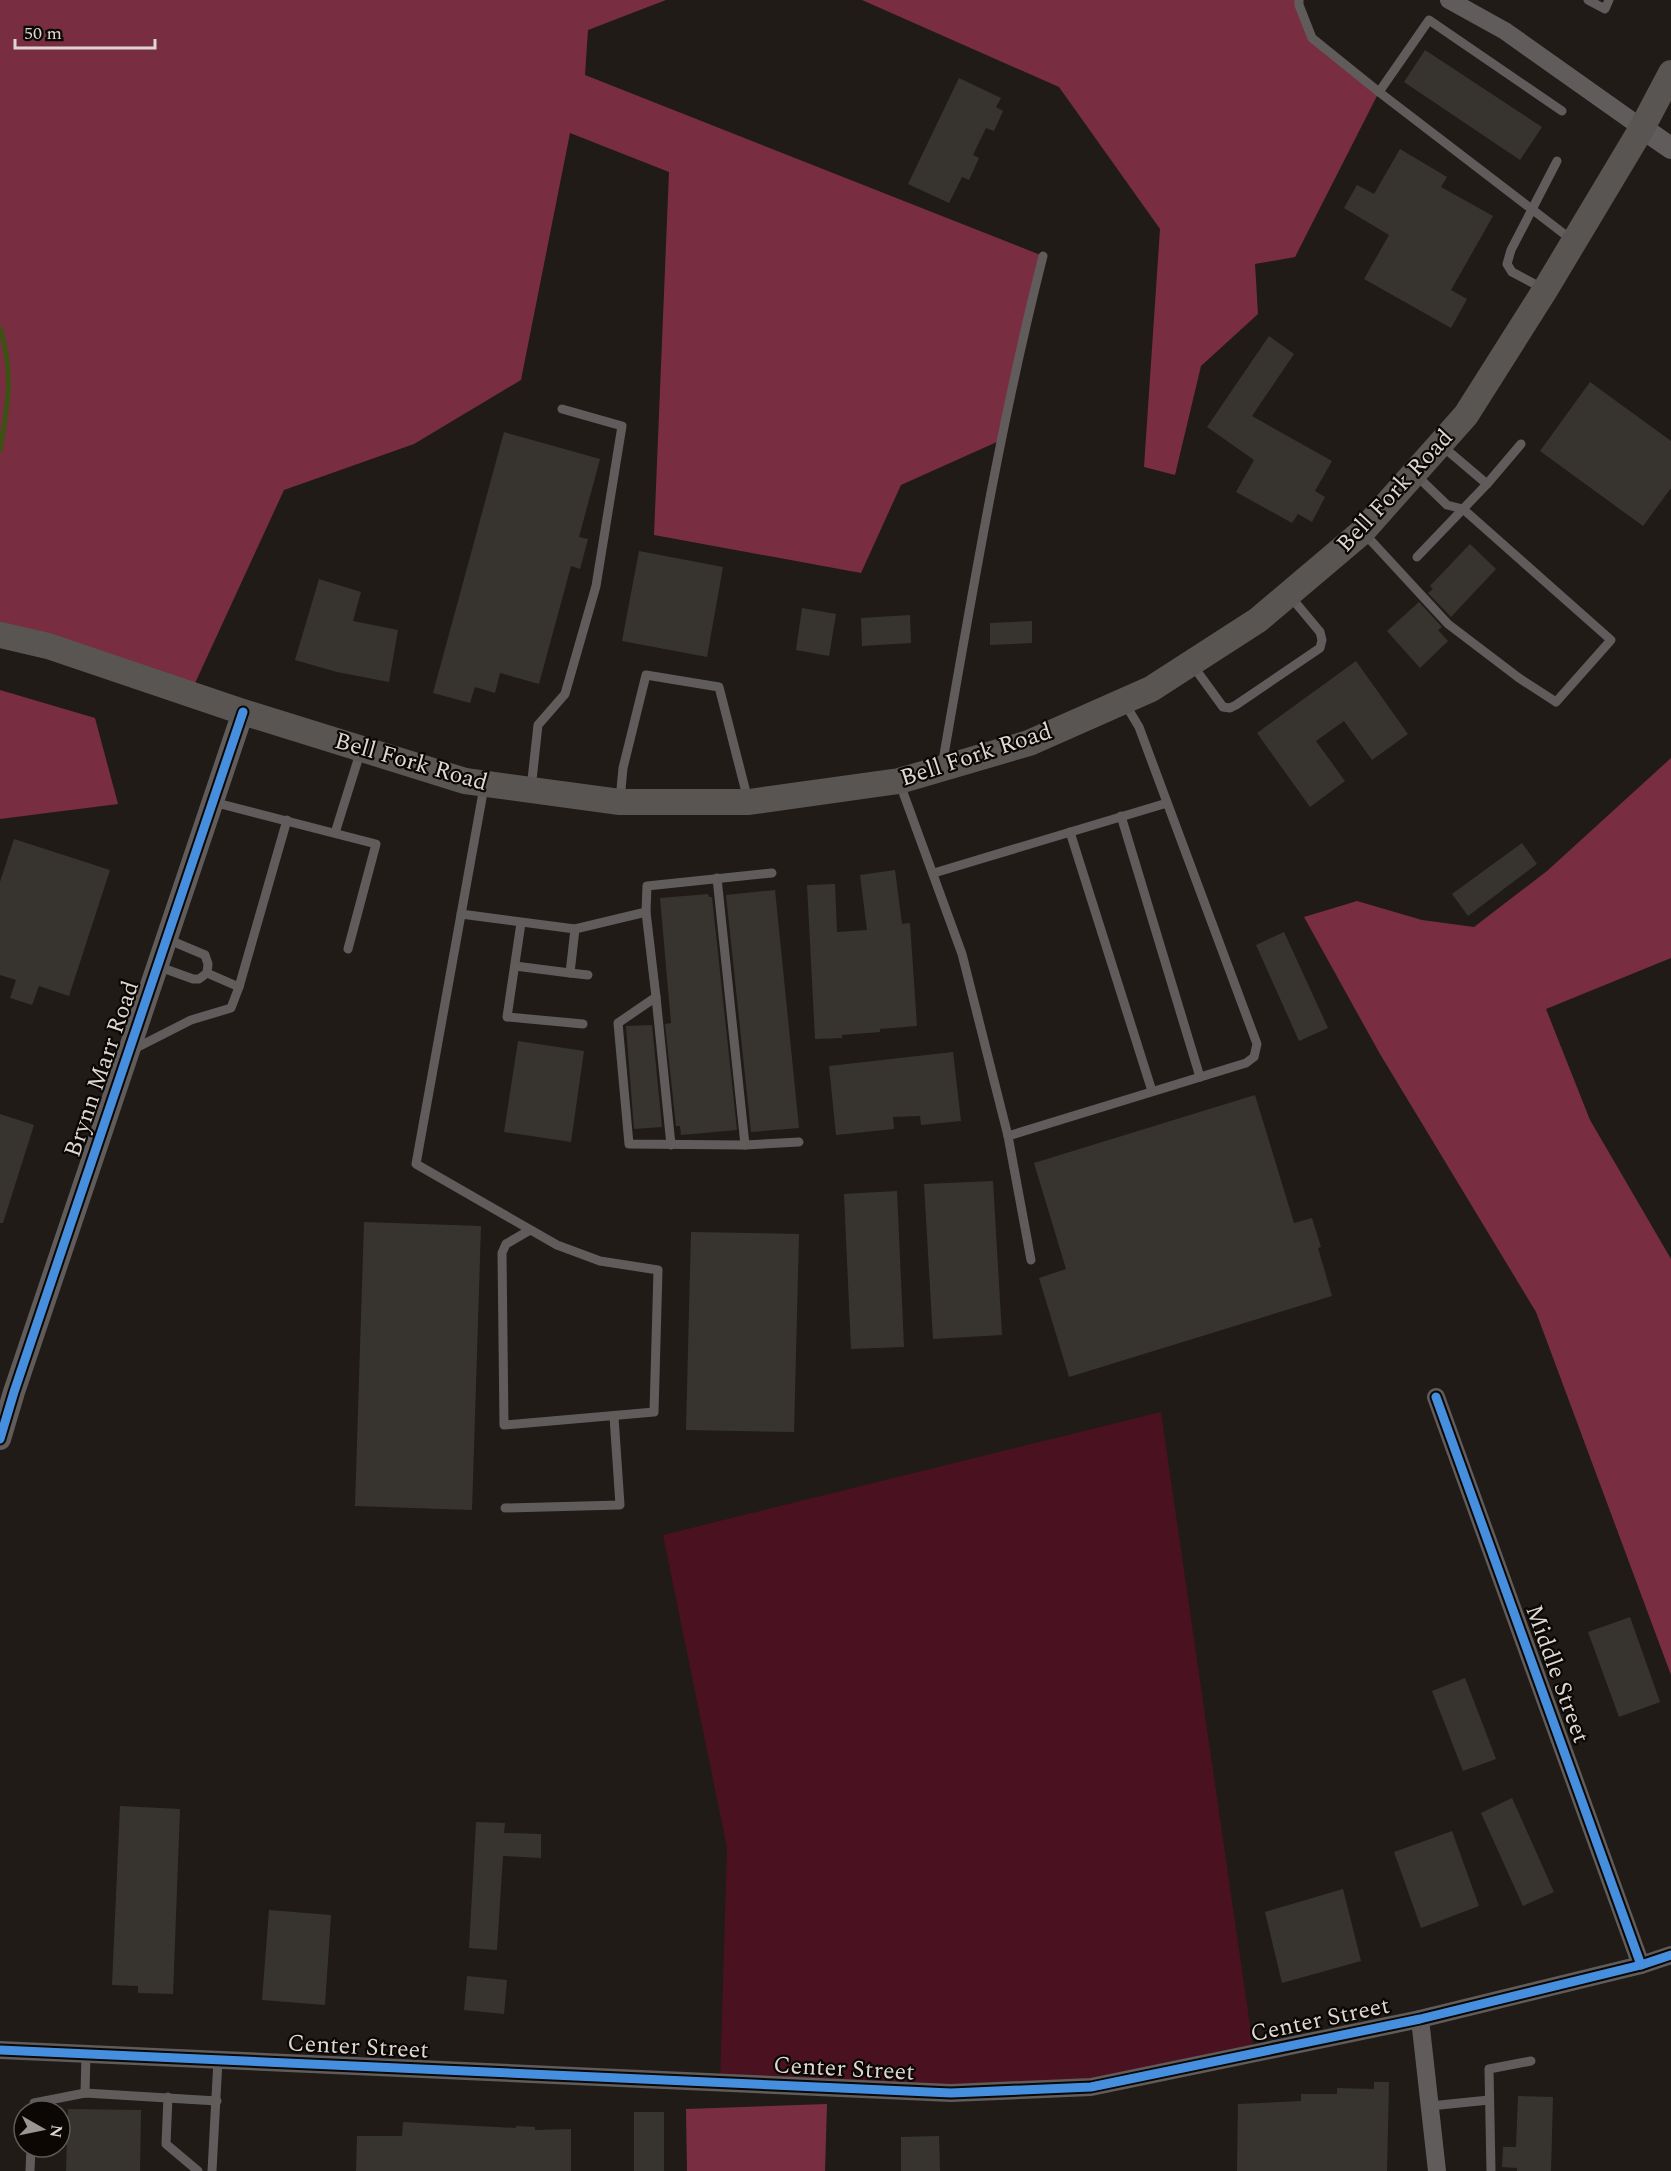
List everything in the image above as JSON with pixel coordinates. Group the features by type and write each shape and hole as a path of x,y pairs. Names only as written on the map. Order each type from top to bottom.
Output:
{"main road":[{"name":"Bell Fork Road","path":"0,635 48,646 243,712 465,781 530,792 620,802 748,802 899,781 1029,742 1152,689 1258,620 1362,532 1466,415 1574,242 1642,128 1671,74"}],"street":[{"path":"1449,0 1505,31 1671,148"},
{"name":"Brynn Marr Road","path":"0,1438 243,712"},
{"name":"Middle Street","path":"1436,1397 1641,1965"},
{"name":"Center Street","path":"0,2050 951,2093 1091,2087 1420,2019 1641,1965 1671,1955"},
{"path":"1420,2019 1437,2171"}],"lane":[{"path":"1299,0 1312,38 1574,242"},
{"path":"1588,0 1605,9 1609,0"},
{"path":"1379,92 1430,20 1562,111"},
{"path":"1545,290 1512,272 1507,264 1511,250 1557,161"},
{"path":"942,769 999,441 1022,336 1043,256"},
{"path":"530,792 538,725 565,694 596,586 622,426 562,409"},
{"path":"1440,444 1486,484"},
{"path":"1417,557 1521,444"},
{"path":"1362,532 1448,624 1510,672 1556,702 1611,640 1463,509 1447,505 1414,473"},
{"path":"1191,663 1223,706 1230,708 1320,648 1323,640 1320,633 1288,594"},
{"path":"620,802 623,768 646,675 719,687 748,802"},
{"path":"1008,1136 1246,1063 1254,1057 1257,1044 1139,727 1123,701"},
{"path":"335,833 361,749"},
{"path":"899,781 962,954 1008,1136 1031,1260"},
{"path":"484,784 416,1164 557,1245 600,1261 658,1270 654,1412 504,1425 502,1253 506,1244 530,1230"},
{"path":"213,802 376,844 348,949"},
{"path":"934,873 1167,803"},
{"path":"1121,816 1200,1077"},
{"path":"128,1052 191,1020 231,1008 240,987 287,820"},
{"path":"1070,832 1152,1091"},
{"path":"671,1145 646,912 647,886 772,873"},
{"path":"717,878 745,1145"},
{"path":"461,914 574,929 646,912"},
{"path":"521,923 507,1017 583,1024"},
{"path":"570,973 574,929"},
{"path":"157,966 193,979 199,979 207,973 208,964 205,955 167,939"},
{"path":"515,966 588,975"},
{"path":"207,973 240,987"},
{"path":"656,997 618,1023 629,1144 745,1145 799,1142"},
{"path":"505,1508 620,1505 614,1417"},
{"path":"85,2093 86,2054"},
{"path":"212,2171 218,2060"},
{"path":"1491,2171 1489,2069 1531,2061"},
{"path":"54,2099 85,2093 217,2101"},
{"path":"168,2097 166,2144 198,2171"},
{"path":"1430,2106 1489,2100"}],"shaded area":[{"path":"0,0 666,0 588,30 585,75 1043,256 999,441 901,485 861,573 654,535 669,172 570,133 521,380 414,444 284,490 190,694 0,642"},
{"path":"862,0 1299,0 1312,38 1379,92 1295,257 1255,264 1258,314 1201,366 1175,475 1144,467 1160,229 1059,87"},
{"path":"0,690 95,718 118,804 0,819"},
{"path":"1671,758 1671,958 1546,1009 1590,1120 1671,1259 1671,1675 1536,1312 1380,1054 1304,917 1357,901 1422,920 1474,927 1547,871"},
{"path":"1161,1412 1254,2053 1091,2087 720,2083 727,1848 663,1535"},
{"path":"827,2104 825,2171 687,2171 686,2109"}],"building":[{"path":"1425,50 1542,127 1520,160 1404,82"},
{"path":"959,78 1001,98 996,107 1003,111 994,131 986,128 973,155 979,158 969,180 962,177 949,203 908,184"},
{"path":"1400,149 1447,177 1441,187 1493,216 1451,290 1467,299 1451,328 1364,279 1389,235 1344,208 1357,185 1374,194"},
{"path":"1269,336 1294,354 1252,416 1332,461 1315,491 1325,497 1312,522 1298,514 1292,523 1236,492 1254,460 1207,427"},
{"path":"1590,382 1671,441 1671,488 1643,526 1540,451"},
{"path":"504,432 600,459 579,537 588,539 580,569 571,566 539,684 500,673 495,693 475,687 470,703 433,693"},
{"path":"1470,544 1496,569 1451,617 1428,593 1433,589 1430,586"},
{"path":"639,551 723,567 707,657 622,641"},
{"path":"319,579 361,592 353,621 398,630 389,682 337,672 295,660"},
{"path":"1419,602 1442,627 1438,630 1448,641 1420,668 1387,631"},
{"path":"802,608 836,614 829,656 796,650"},
{"path":"910,615 911,643 862,646 861,618"},
{"path":"1032,621 1032,643 990,645 990,623"},
{"path":"1356,661 1408,734 1372,760 1344,721 1316,741 1345,781 1310,807 1257,733"},
{"path":"14,839 110,870 69,996 39,986 32,1005 10,998 16,980 0,975 0,882"},
{"path":"1522,843 1537,864 1468,916 1452,894"},
{"path":"895,870 902,924 910,923 917,1026 842,1035 842,1038 815,1039 807,885 835,884 837,932 867,930 860,875"},
{"path":"775,890 799,1128 751,1132 726,895"},
{"path":"708,894 712,897 737,1130 681,1135 680,1126 676,1126 665,1024 671,1023 660,898"},
{"path":"1284,932 1328,1028 1299,1041 1256,945"},
{"path":"652,1025 662,1127 634,1129 626,1026"},
{"path":"518,1041 584,1051 571,1142 504,1132"},
{"path":"953,1052 961,1121 921,1125 920,1116 893,1117 894,1129 836,1135 829,1066"},
{"path":"1255,1095 1294,1223 1312,1218 1332,1296 1069,1377 1039,1278 1066,1269 1034,1163"},
{"path":"0,1114 34,1125 3,1223 0,1223"},
{"path":"993,1181 1002,1335 933,1339 924,1184"},
{"path":"897,1191 904,1347 851,1349 844,1194"},
{"path":"364,1222 481,1226 472,1510 355,1506"},
{"path":"691,1232 799,1234 794,1432 686,1430"},
{"path":"1630,1617 1660,1702 1619,1717 1588,1632"},
{"path":"1465,1678 1496,1759 1463,1771 1432,1691"},
{"path":"1512,1798 1554,1892 1523,1906 1481,1813"},
{"path":"120,1806 180,1809 173,1994 138,1993 138,1986 112,1985"},
{"path":"476,1822 505,1823 504,1833 541,1834 541,1858 503,1856 497,1950 469,1948"},
{"path":"1452,1831 1479,1906 1421,1928 1394,1852"},
{"path":"1343,1889 1361,1961 1282,1983 1265,1912"},
{"path":"269,1910 331,1915 325,2005 262,2000"},
{"path":"467,1976 507,1980 504,2014 464,2010"},
{"path":"1374,2082 1389,2082 1387,2171 1237,2171 1238,2104 1301,2101 1301,2094 1337,2094 1337,2088 1374,2089"},
{"path":"1518,2096 1553,2097 1551,2171 1517,2171 1517,2168 1502,2167 1503,2147 1516,2147"},
{"path":"72,2109 141,2110 140,2171 66,2171 66,2159 72,2159"},
{"path":"634,2112 664,2112 664,2171 634,2171"},
{"path":"403,2122 535,2127 535,2130 571,2129 571,2171 356,2171 357,2136 402,2136"},
{"path":"939,2136 940,2171 901,2171 901,2137"}],"waterway":[{"path":"0,328 8,374 7,403 0,450"}],"cycle path":[{"path":"0,1439 243,712"},
{"path":"1436,1397 1641,1965"},
{"path":"0,2050 951,2093 1091,2087 1420,2019 1641,1965 1671,1955"}]}
